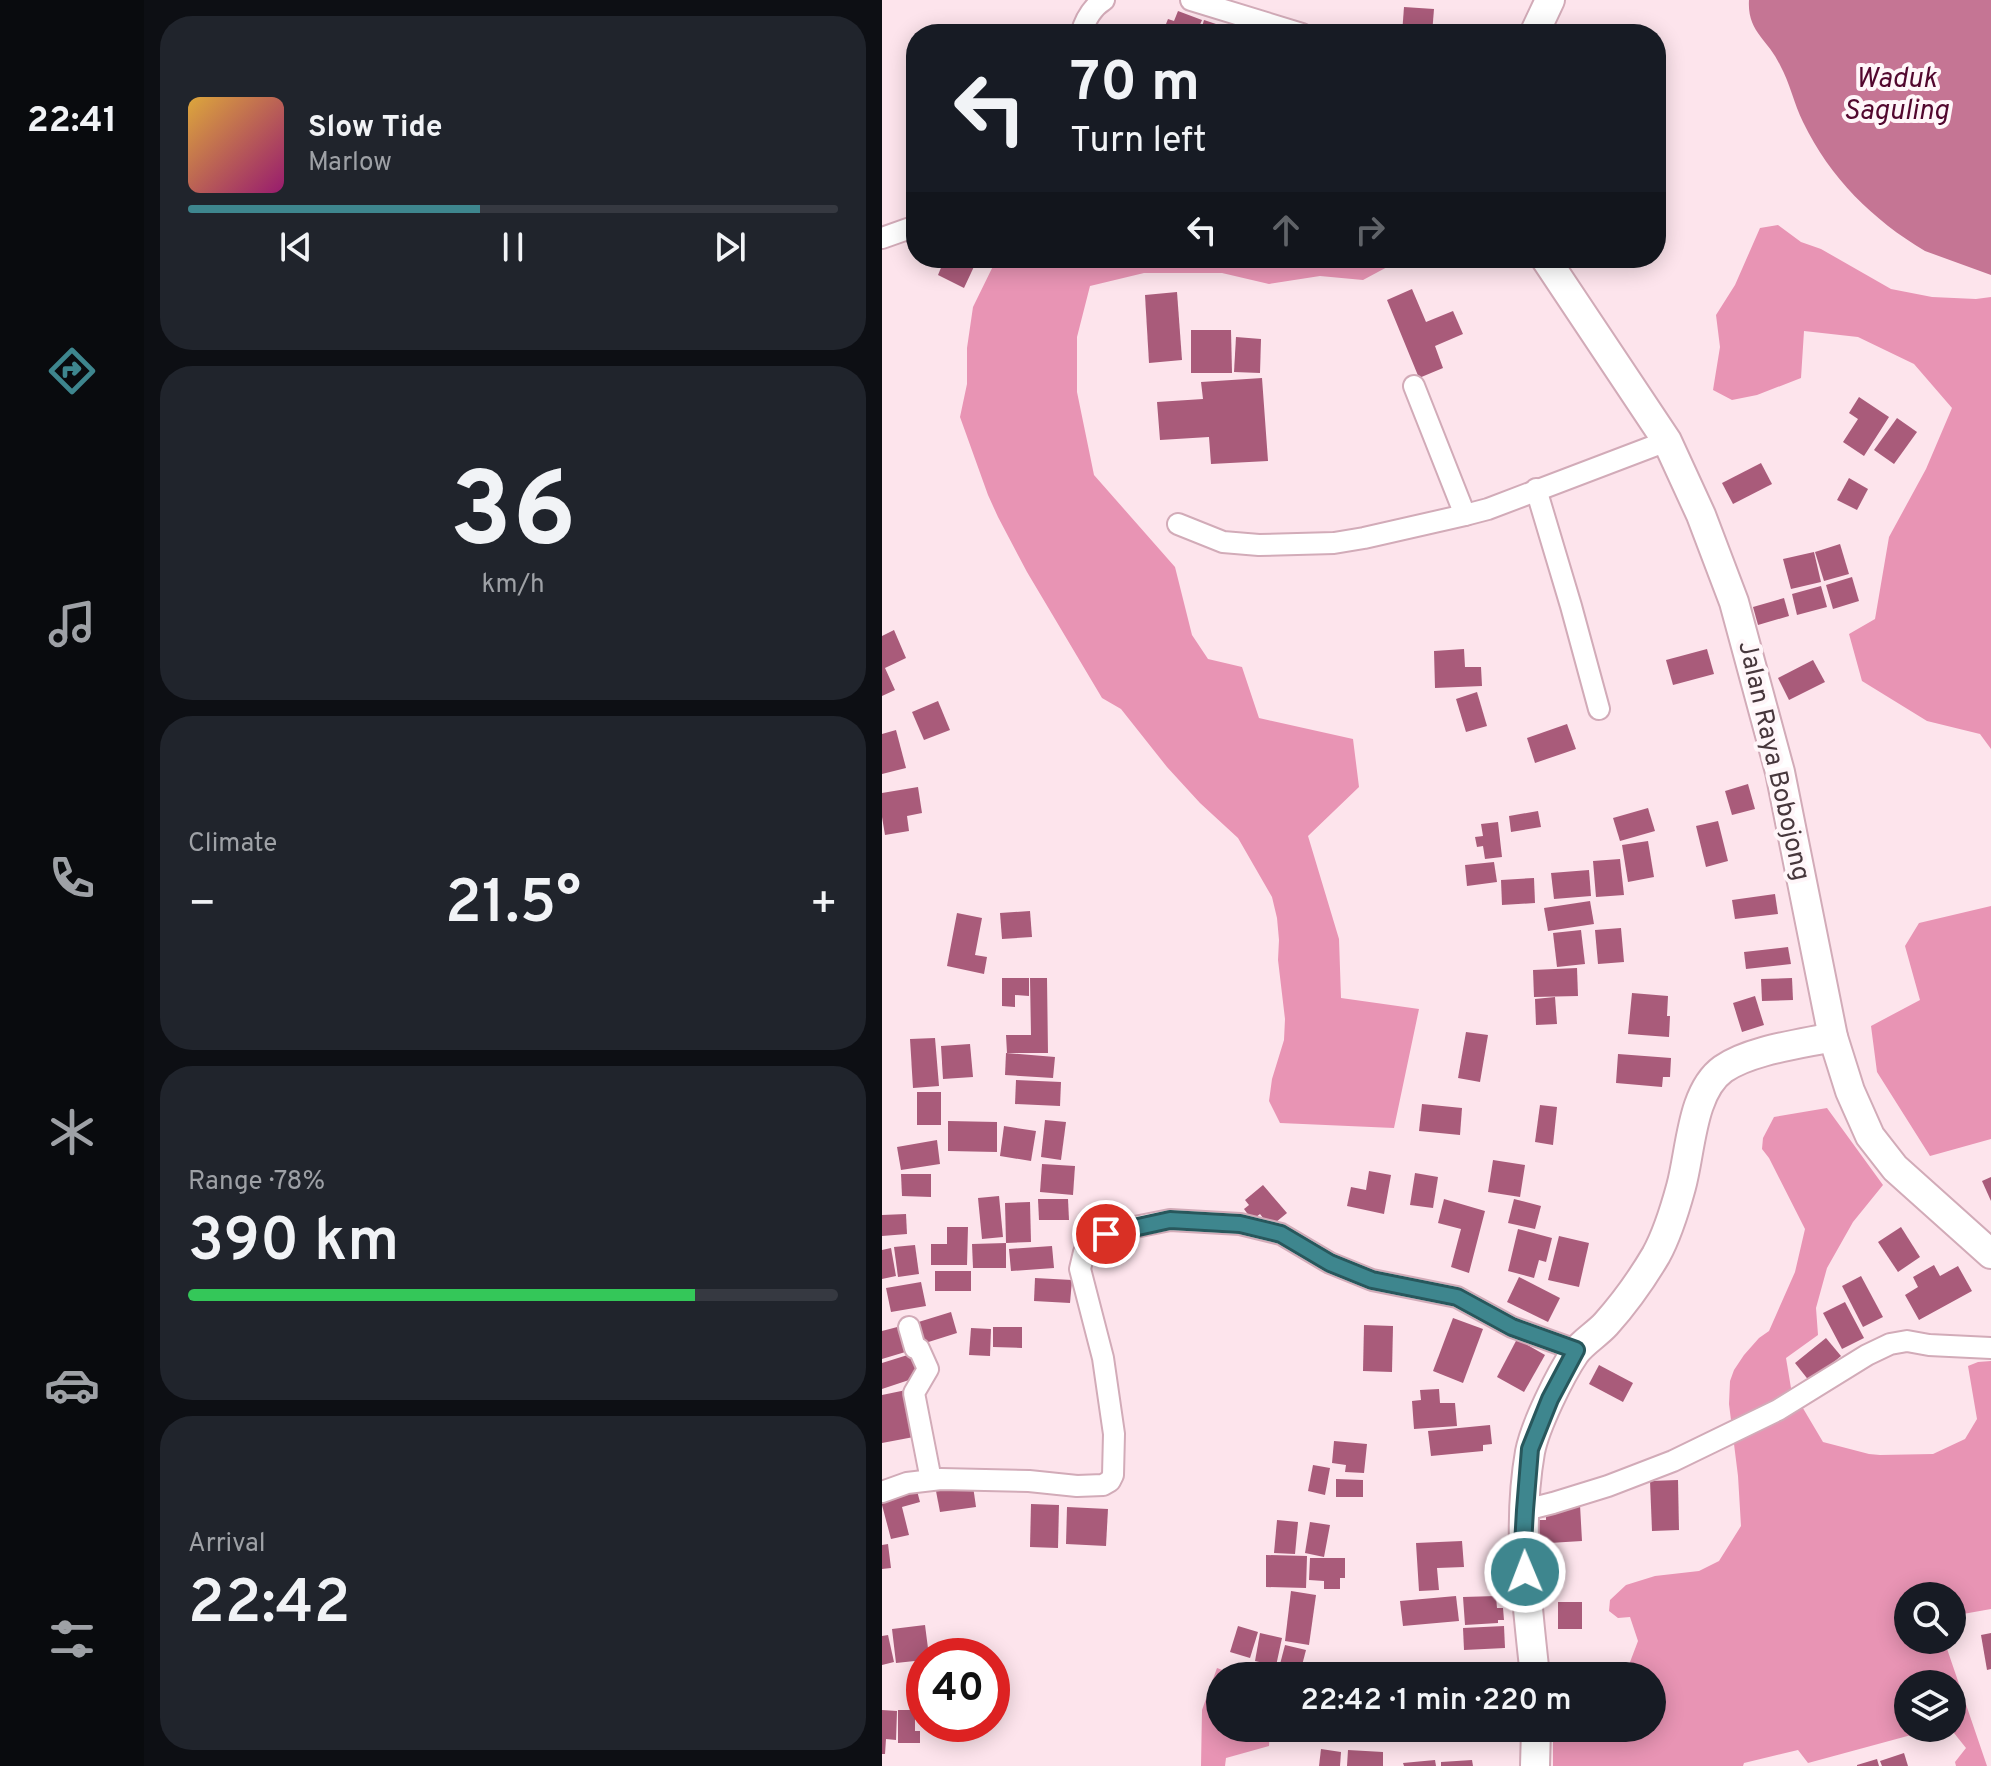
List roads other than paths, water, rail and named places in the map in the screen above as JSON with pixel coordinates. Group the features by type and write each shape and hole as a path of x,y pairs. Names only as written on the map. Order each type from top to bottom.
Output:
{"main road":[{"path":"1539,24 1550,0"},
{"name":"Jalan Raya Bobojong","path":"1552,268 1667,441 1701,515 1734,602 1780,772 1833,1037 1850,1091 1870,1136 1895,1168 1991,1254"},
{"path":"1533,1662 1526,1600 1525,1510 1530,1449 1550,1399 1576,1350 1607,1322 1657,1254 1682,1185 1698,1109 1706,1088 1715,1076 1737,1061 1833,1037"},
{"path":"1535,1766 1536,1742"}],"street":[{"path":"1084,24 1104,0"},
{"path":"1191,0 1269,24"},
{"path":"882,238 906,230"},
{"path":"1414,386 1465,515"},
{"path":"1178,524 1223,542 1259,545 1334,543 1364,538 1488,509 1667,441"},
{"path":"1536,489 1599,709"},
{"path":"882,1492 907,1483 941,1479 1087,1486 1103,1485 1110,1481 1113,1475 1114,1434 1110,1404 1103,1358 1080,1269 1084,1252 1094,1241 1106,1234 1130,1228 1170,1220 1240,1224 1281,1234 1330,1263 1372,1280 1457,1297 1512,1327 1576,1350"},
{"path":"909,1327 913,1344 919,1349 928,1369 914,1393 931,1480"},
{"path":"1525,1510 1608,1486 1673,1461 1778,1410 1890,1344 1907,1341 1991,1348"}],"water":[{"name":"Waduk Saguling","path":"1749,0 1991,0 1991,275 1925,251 1906,239 1871,211 1840,179 1814,142 1780,65 1755,28"}]}
